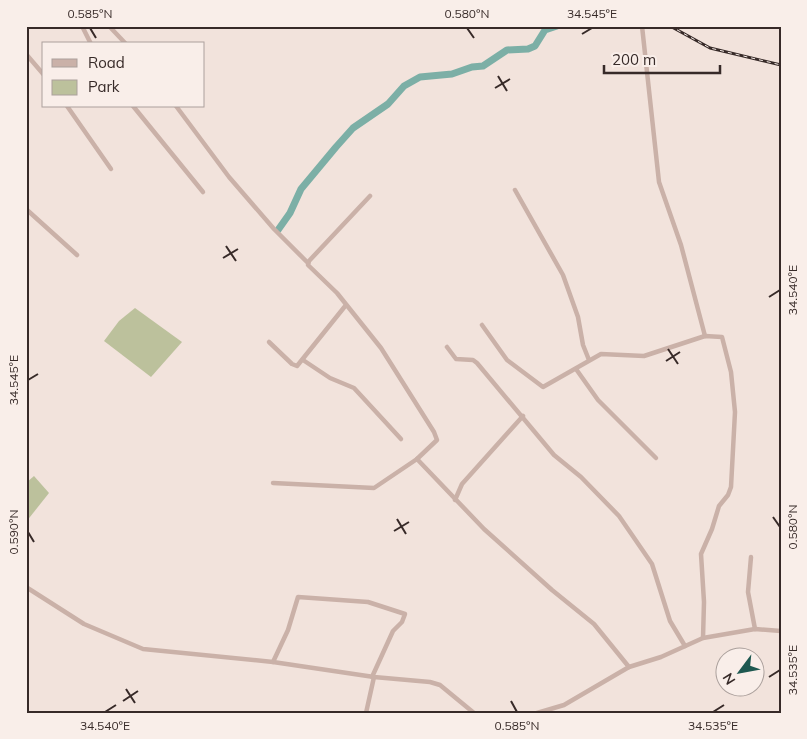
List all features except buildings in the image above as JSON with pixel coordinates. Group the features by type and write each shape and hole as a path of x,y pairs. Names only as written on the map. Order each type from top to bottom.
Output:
{"street":[{"path":"82,26 91,42"},
{"path":"109,26 124,42"},
{"path":"642,26 659,182 681,245 706,336"},
{"path":"26,54 42,73"},
{"path":"68,108 111,169"},
{"path":"135,108 203,192"},
{"path":"178,108 229,177 308,263 311,270 332,287 386,355 436,436 436,443 417,459 387,481 370,488 273,483"},
{"path":"515,190 564,275 578,317 583,345 589,360"},
{"path":"308,263 370,196"},
{"path":"26,209 77,255"},
{"path":"268,342 296,366 303,360 346,305"},
{"path":"482,325 507,360 542,386 576,369 589,360 607,354 644,356 706,336 720,336 724,342 731,379 735,431 731,487 728,495 719,506 702,554 704,602 702,638"},
{"path":"447,347 456,359 475,361 554,455 581,477 619,516 652,564 670,621 685,646"},
{"path":"303,360 330,378 354,388 401,439"},
{"path":"576,369 598,400 656,458"},
{"path":"455,500 462,484 523,416"},
{"path":"417,459 455,500 552,590 594,624 629,667"},
{"path":"751,557 748,592 755,629"},
{"path":"26,587 84,624 143,649 273,662 373,677 434,683 474,713"},
{"path":"273,662 288,630 298,597 368,602 405,614 402,622 393,631 373,677 366,713"},
{"path":"537,713 576,699 629,667 661,657 702,638 755,629 781,631"}],"green space":[{"path":"135,308 182,342 151,377 104,341 119,321"},
{"path":"34,476 49,493 26,522 26,483"}],"waterway":[{"path":"278,230 290,213 301,189 336,147 353,128 388,104 404,86 420,77 452,74 472,67 483,66 507,50 528,49 535,46 545,30 557,26"}],"railway":[{"path":"670,26 710,48 781,65"}]}
